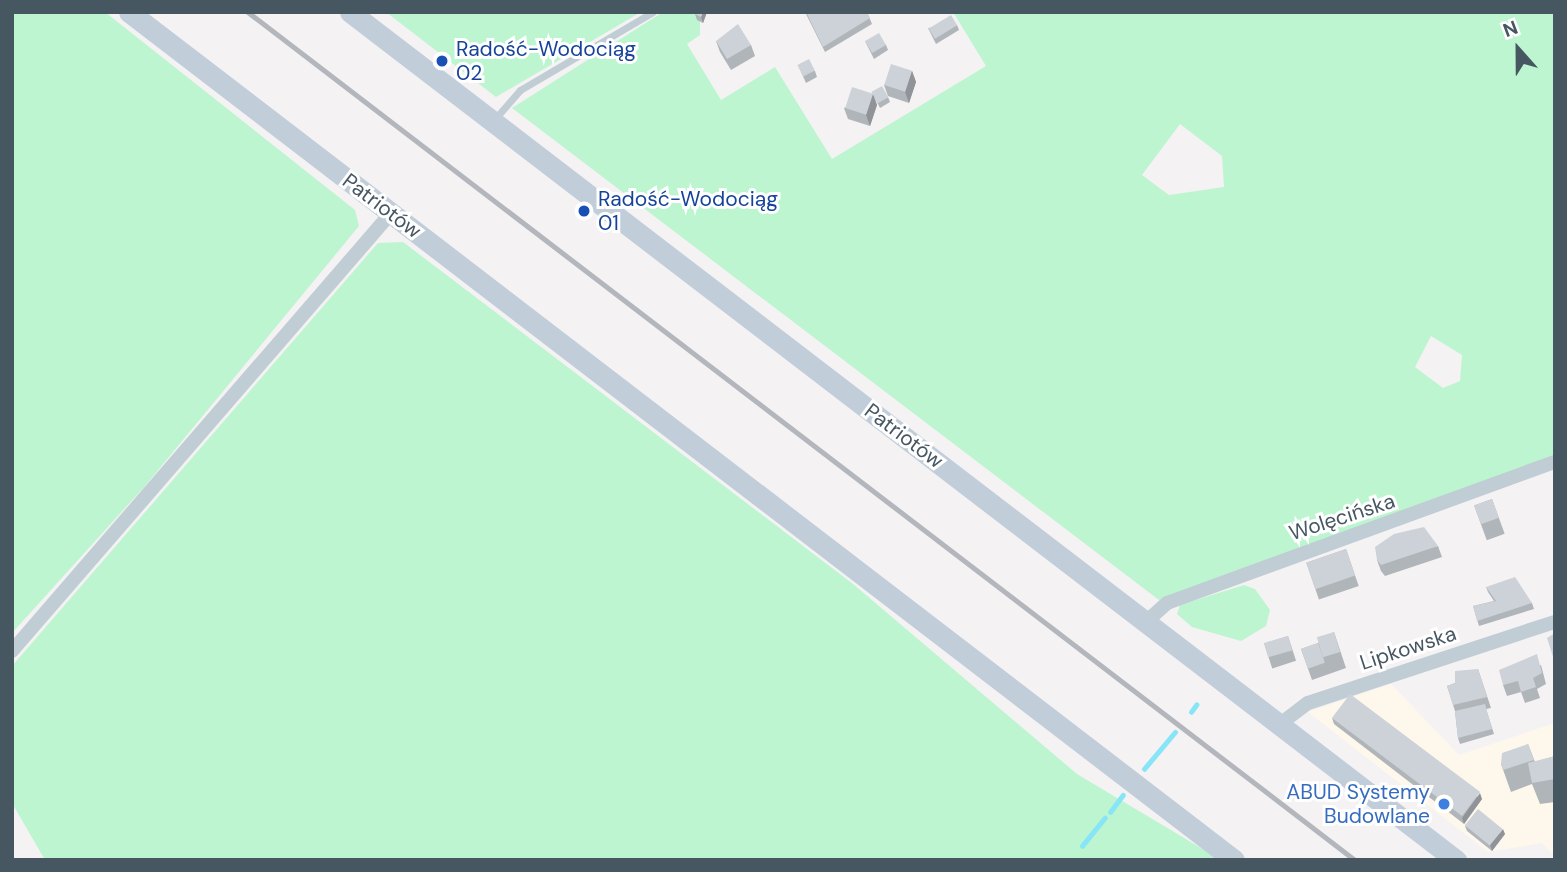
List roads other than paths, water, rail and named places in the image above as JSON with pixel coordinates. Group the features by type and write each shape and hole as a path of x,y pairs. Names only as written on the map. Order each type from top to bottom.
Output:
{"main road":[{"name":"Patriotów","path":"129,12 1234,860"},
{"name":"Patriotów","path":"350,12 1456,860"}],"street":[{"path":"12,651 391,213"},
{"name":"Wolęcińska","path":"1147,621 1167,603 1555,462"},
{"name":"Lipkowska","path":"1280,724 1307,703 1555,622"}],"lane":[{"path":"493,121 520,90 653,12"}],"waterway":[{"path":"1191,712 1196,705"},
{"path":"1144,769 1175,732"},
{"path":"1110,812 1123,795"},
{"path":"1082,846 1105,818"}],"railway":[{"path":"248,12 1355,860"}],"place":[{"name":"Radość-Wodociąg 02","path":"442,61"},
{"name":"Radość-Wodociąg 01","path":"584,211"},
{"name":"ABUD Systemy Budowlane","path":"1444,804"}]}
